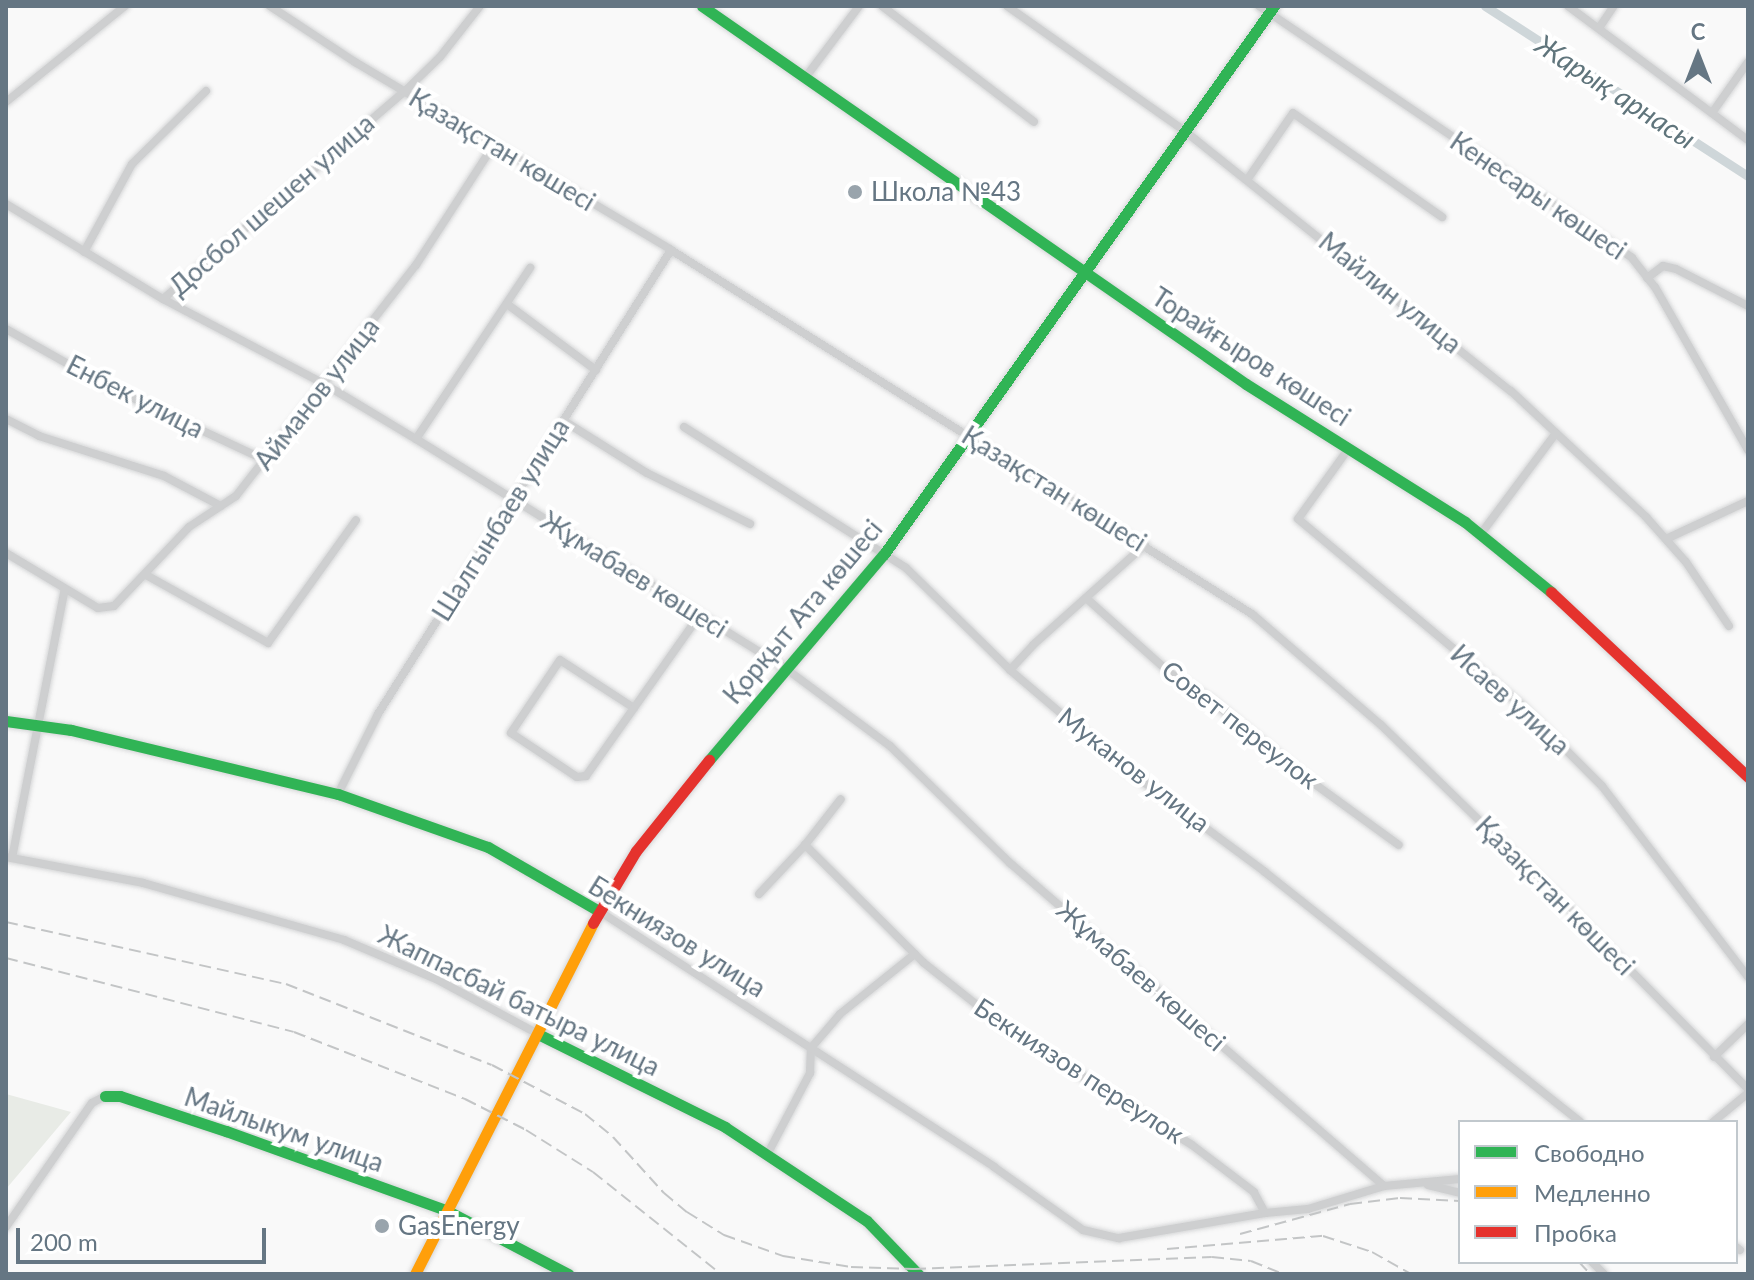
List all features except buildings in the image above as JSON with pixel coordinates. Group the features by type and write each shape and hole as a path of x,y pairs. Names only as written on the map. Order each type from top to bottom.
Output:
{"street":[{"path":"6,102 125,6"},
{"name":"Қазақстан көшесі","path":"270,6 404,92 671,250 1252,614 1381,725 1556,895 1748,1091"},
{"name":"Досбол шешен улица","path":"163,299 404,92 440,57 480,6"},
{"name":"Торайғыров көшесі","path":"702,6 1246,384 1480,535 1542,584 1748,777"},
{"path":"805,78 859,6"},
{"path":"882,6 1034,122"},
{"name":"Майлин улица","path":"1007,6 1186,132 1443,335 1556,433 1666,539 1686,562 1729,626"},
{"path":"1568,6 1748,140"},
{"path":"1599,28 1614,6"},
{"name":"Қорқыт Ата көшесі","path":"415,1274 599,911 636,851 785,668 884,554 966,435 1186,132 1267,9"},
{"name":"Кенесары көшесі","path":"1267,9 1632,258 1647,278 1748,450"},
{"path":"1712,113 1748,62"},
{"path":"84,252 132,164 206,91"},
{"path":"1247,180 1293,113 1442,217"},
{"name":"Айманов улица","path":"65,589 107,610 146,575 189,527 236,496 326,385 416,265 493,146"},
{"name":"Жұмабаев көшесі","path":"6,204 163,299 326,385 785,668 890,746 1010,863 1384,1186"},
{"name":"Шалгынбаев улица","path":"338,794 378,714 671,250"},
{"path":"1647,278 1663,266 1676,269 1748,306"},
{"path":"416,439 530,268"},
{"path":"507,304 596,370"},
{"name":"Енбек улица","path":"6,329 109,387 265,460"},
{"path":"6,419 39,436 164,476 221,506"},
{"path":"564,421 647,473 750,524"},
{"name":"Муканов улица","path":"684,427 906,568 1010,670 1130,772 1265,872 1577,1120"},
{"path":"1480,535 1556,433"},
{"name":"Исаев улица","path":"1349,448 1298,519 1520,704 1591,775 1700,909 1748,977"},
{"path":"1666,539 1748,501"},
{"path":"146,575 268,643 356,520"},
{"path":"1010,670 1145,545"},
{"path":"6,553 65,589 9,857"},
{"name":"Совет переулок","path":"1086,598 1170,673 1211,700 1308,779 1399,845"},
{"path":"634,708 560,660 511,733 582,778 634,708 699,616"},
{"name":"Бекниязов улица","path":"6,721 71,730 338,794 488,847 599,911 994,1167 1083,1230 1119,1238 1265,1213 1308,1209 1384,1186 1458,1179"},
{"path":"759,894 805,845 841,799"},
{"name":"Бекниязов переулок","path":"805,845 915,954 1006,1028 1192,1145 1254,1192 1265,1213"},
{"name":"Жаппасбай батыра улица","path":"9,857 143,883 344,940 436,979 538,1034 725,1127 867,1221 918,1274"},
{"path":"767,1155 810,1073 811,1048 840,1014 915,954"},
{"path":"1714,1057 1748,1024"},
{"path":"1715,1120 1748,1091"},
{"path":"6,1227 92,1103 105,1096"},
{"name":"Майлыкум улица","path":"105,1096 120,1096 226,1131 448,1211 568,1274"},
{"path":"1419,1183 1458,1193"}],"shaded area":[{"path":"6,1094 71,1112 6,1189"}],"waterway":[{"name":"Жарық арнасы","path":"1485,6 1748,176"}],"railway":[{"path":"6,922 286,984 492,1065 585,1114 613,1137 664,1193 687,1212 724,1235 783,1256 851,1267 914,1269 1212,1257 1251,1261 1283,1274"},
{"path":"6,958 294,1032 465,1099 526,1130 593,1172 721,1274"},
{"path":"1240,1234 1350,1204 1400,1198 1458,1201"},
{"path":"1167,1249 1323,1236 1372,1252 1411,1274"},
{"path":"1581,1264 1590,1274"}],"traffic: fast":[{"path":"702,6 1246,384 1465,522 1551,592"},
{"path":"709,760 884,554 1274,6"},
{"path":"6,721 71,730 338,794 488,847 599,911"},
{"path":"538,1034 725,1127 867,1221 918,1274"},
{"path":"105,1096 120,1096 226,1131 448,1211 568,1274"}],"traffic: slow":[{"path":"415,1274 593,923"}],"traffic: jam":[{"path":"1551,592 1748,777"},
{"path":"593,923 636,851 709,760"}],"place":[{"name":"Школа №43","path":"855,192"},
{"name":"GasEnergy","path":"382,1226"}]}
